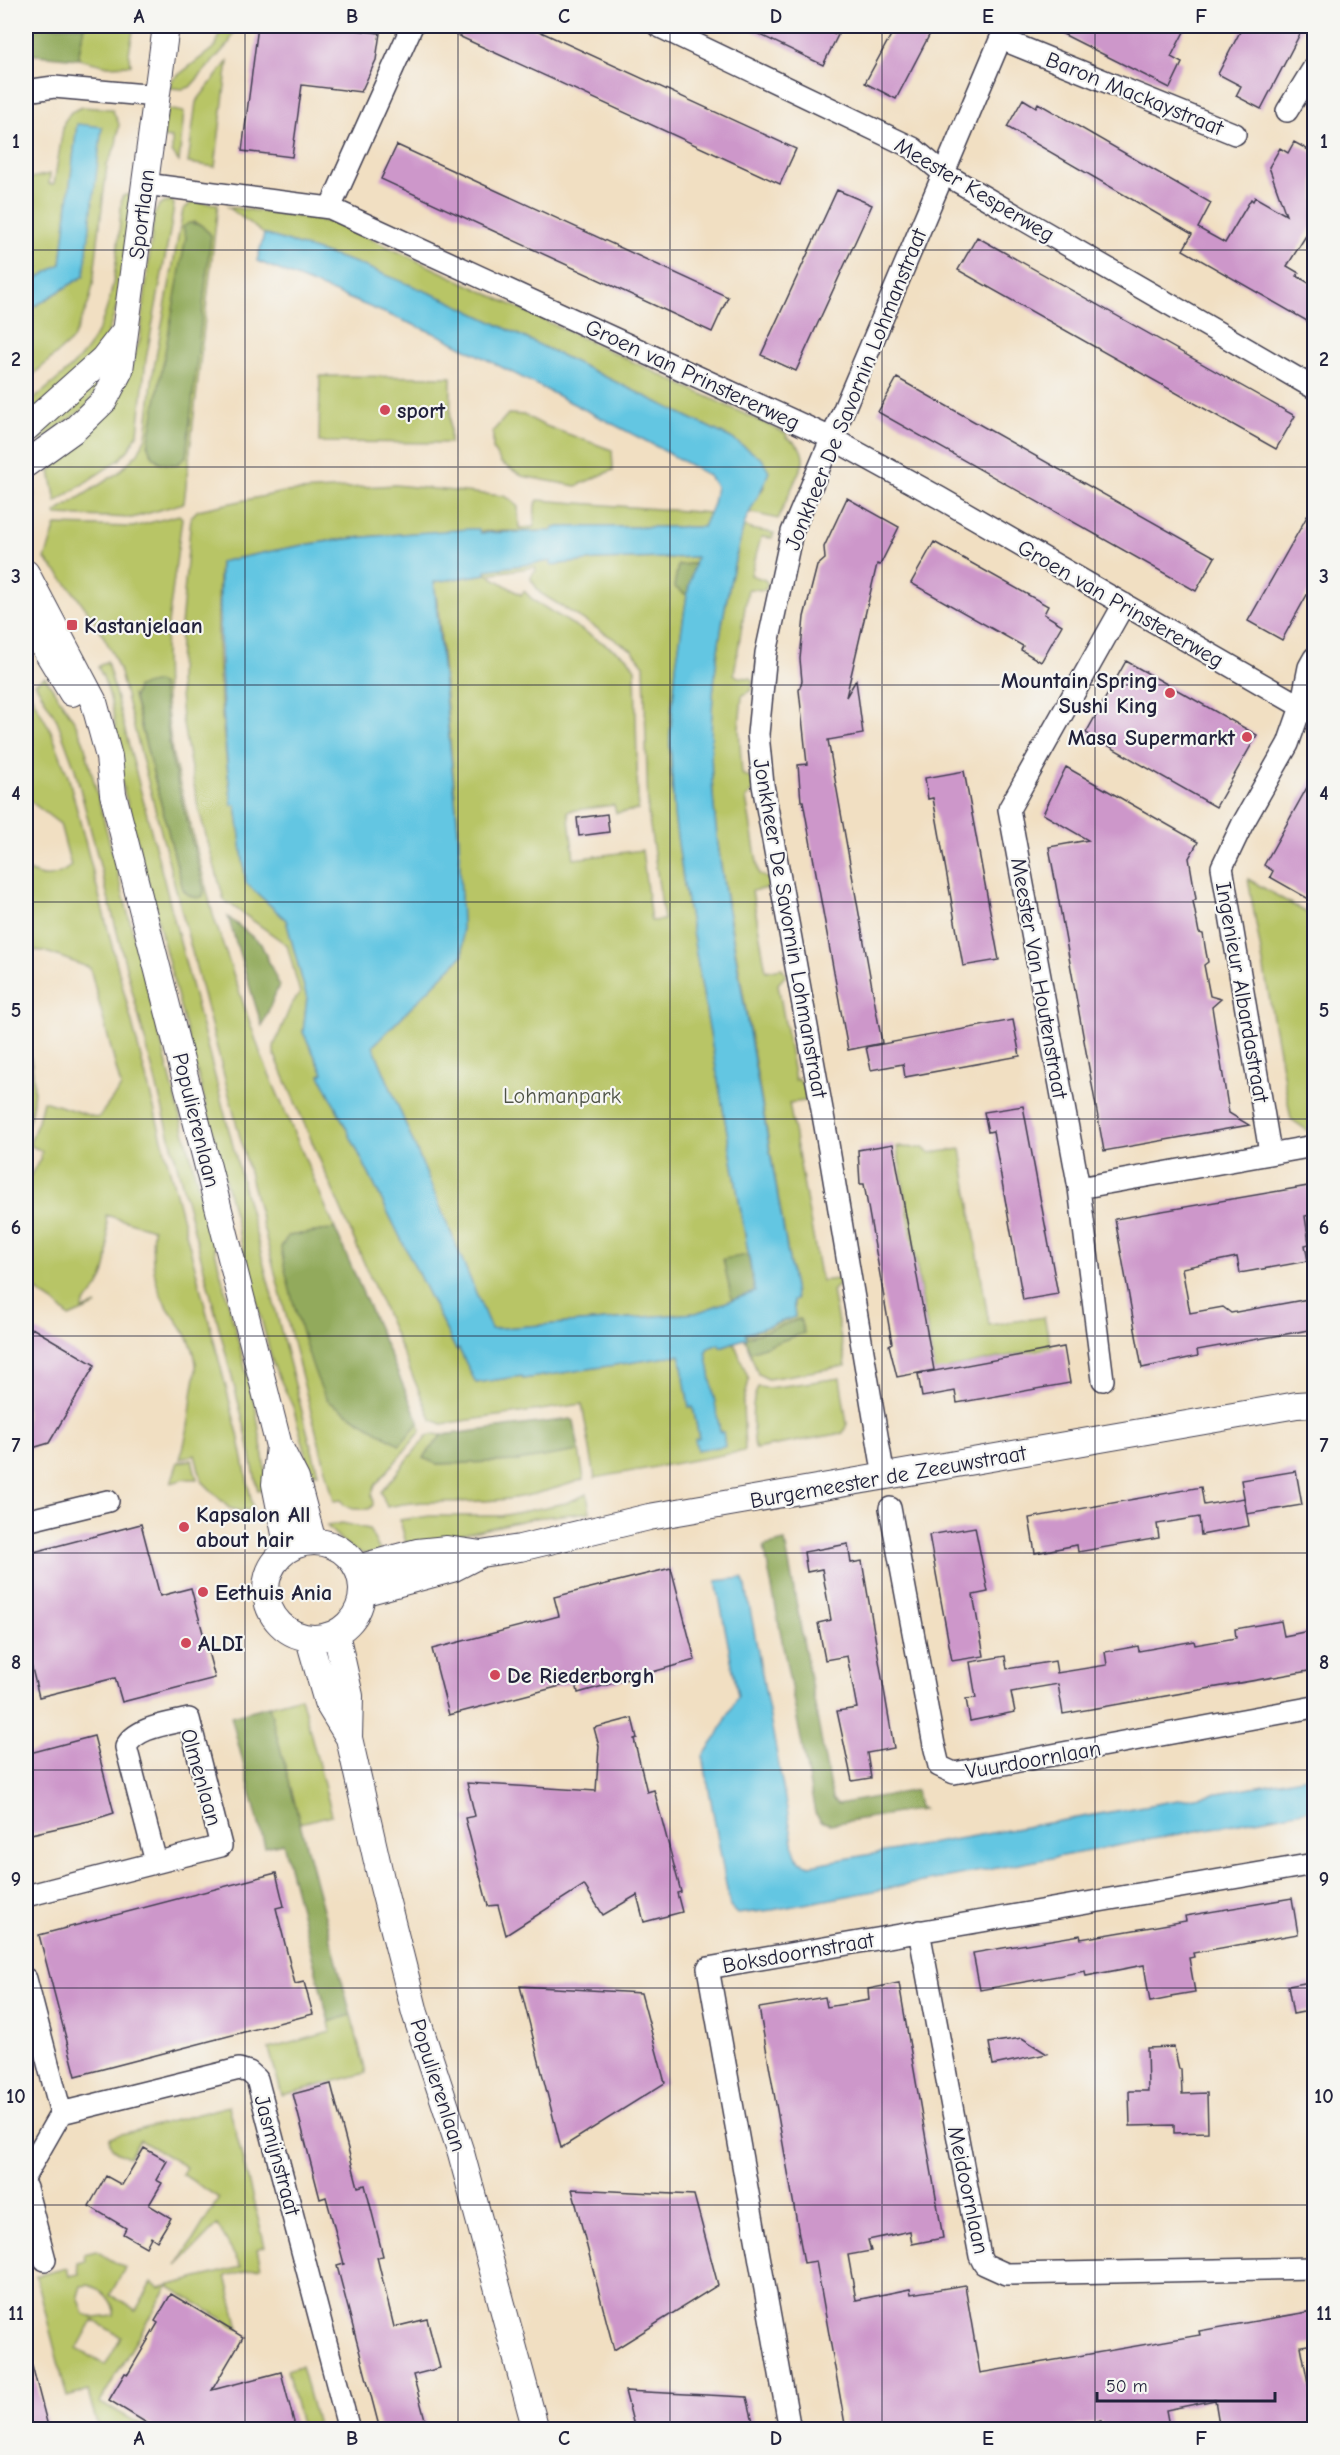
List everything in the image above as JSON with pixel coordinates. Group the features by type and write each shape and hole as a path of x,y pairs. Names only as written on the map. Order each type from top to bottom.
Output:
{"street":[{"name":"Sportlaan","path":"26,464 75,429 104,401 120,370 166,26"},
{"path":"330,208 412,26"},
{"name":"Meester Kesperweg","path":"658,26 913,148 943,173 1314,388"},
{"name":"Jonkheer De Savornin Lohmanstraat","path":"884,1477 825,1126 763,785 758,734 766,653 792,532 1004,32"},
{"name":"Baron Mackaystraat","path":"1004,32 1235,134"},
{"path":"1287,111 1314,67"},
{"path":"26,91 54,87 157,96"},
{"name":"Groen van Prinstererweg","path":"145,184 330,208 831,438 1308,711"},
{"name":"Sportlaan","path":"26,428 103,359 124,332"},
{"name":"Populierenlaan","path":"26,573 94,702 109,757 114,794 279,1446 296,1479 312,1542"},
{"name":"Meester Van Houtenstraat","path":"1103,1380 1079,1188 1009,809 1124,604"},
{"name":"Populierenlaan","path":"26,617 70,687 91,743 114,794"},
{"path":"1308,711 1309,668 1314,658"},
{"name":"Ingenieur Albardastraat","path":"1270,1152 1222,867 1242,825 1308,711"},
{"path":"1079,1188 1270,1152 1314,1146"},
{"name":"Burgemeester de Zeeuwstraat","path":"357,1568 417,1552 447,1549 481,1554 520,1548 649,1517 1309,1402"},
{"name":"Populierenlaan","path":"279,1446 275,1484 288,1549"},
{"path":"26,1521 108,1501"},
{"name":"Vuurdoornlaan","path":"890,1508 939,1766 954,1773 1314,1707"},
{"path":"312,1542 326,1543 338,1548 349,1557 360,1576 362,1593 360,1605 346,1626 327,1637 309,1639 296,1636 275,1620 268,1608 265,1595 270,1569 278,1558 288,1549 312,1542"},
{"name":"Burgemeester de Zeeuwstraat","path":"362,1593 452,1569 481,1554"},
{"name":"Populierenlaan","path":"336,1633 350,1696 349,1738 415,2013 461,2152 536,2430"},
{"name":"Populierenlaan","path":"309,1639 327,1702 349,1738"},
{"name":"Olmenlaan","path":"26,1896 221,1846 189,1719 140,1733 129,1741 126,1747 156,1862"},
{"name":"Boksdoornstraat","path":"790,2430 708,1968 1314,1864"},
{"name":"Meidoornlaan","path":"919,1931 980,2256 984,2264 1006,2274 1314,2268"},
{"path":"26,1979 61,2113 26,2174"},
{"name":"Jasmijnstraat","path":"61,2113 238,2069 249,2072 257,2079 350,2430"},
{"path":"26,2188 45,2260"}],"green space":[{"path":"26,26 84,26 78,59 26,54"},
{"path":"84,26 134,26 129,53 131,65 108,66 78,59"},
{"path":"221,26 236,26 229,43 190,87 171,88 172,80 216,46"},
{"path":"228,61 215,167 188,163 196,102"},
{"path":"82,107 112,109 119,124 116,145 107,165 93,284 89,302 73,339 26,381 26,312 84,276 77,125 61,265 26,285 26,179 50,174 49,184 54,184 64,122 71,112"},
{"path":"167,109 184,112 179,162 172,152 172,138 163,137"},
{"path":"133,195 122,279 118,302 104,341 94,356 69,381 26,419 26,406 74,365 87,349 105,314 117,256 122,197"},
{"path":"171,200 174,204 171,226 146,359 138,433 129,449 119,460 56,502 50,471 56,466 49,457 127,379 140,339 154,215 159,205"},
{"path":"192,202 218,204 184,503 132,518 56,515 55,513 118,473 138,453 146,437 153,373 183,210","holes":["193,222 201,225 196,358 186,456 165,464 157,461 186,237 184,233"]},
{"path":"228,207 339,224 787,434 786,437 797,444 801,451 803,463 778,519 748,512 764,487 762,459 731,438 447,300 356,263 264,234"},
{"path":"189,223 201,225 211,235 186,456 178,464 168,464 156,459 148,446 186,237 183,227"},
{"path":"118,361 85,408 40,441 32,432"},
{"name":"sport","path":"320,376 451,377 450,443 319,442"},
{"path":"508,414 524,415 543,425 612,450 613,470 576,486 522,476 501,463 493,449 493,431"},
{"path":"28,477 33,492 34,510 26,542 26,478"},
{"path":"395,485 504,496 518,507 519,528 534,527 535,505 538,500 710,513 703,527 554,527 553,531 384,535 315,543 220,562 218,653 228,775 232,805 236,805 246,883 286,920 307,998 303,1032 323,1073 320,1075 456,1350 459,1349 476,1383 522,1376 523,1379 681,1355 689,1407 693,1407 699,1439 697,1450 723,1432 720,1433 706,1352 708,1348 719,1344 721,1347 734,1342 749,1380 743,1404 745,1451 595,1478 582,1404 442,1424 431,1419 274,1053 274,1046 291,1005 300,993 287,945 224,900 198,807 182,719 179,681 180,637 191,517 198,510 284,492"},
{"path":"179,515 182,518 165,646 166,701 172,752 213,915 261,1055 335,1229 288,1236 399,1445 419,1422 421,1431 375,1486 372,1494 373,1505 369,1509 352,1509 343,1504 341,1500 334,1501 119,669 105,639 87,610 45,559 56,525 133,527","holes":["133,696 167,730 171,758 204,890 203,896 186,892 183,889"]},
{"path":"744,525 750,529 774,533 772,538 761,537 751,575 765,580 768,584 765,590 748,589 734,674 753,681 751,690 742,696 739,728 742,774 752,779 754,790 746,798 759,874 769,879 768,888 752,891 766,971 782,968 786,975 778,984 795,1080 798,1079 805,1087 807,1097 805,1101 789,1103 821,1281 837,1279 840,1283 832,1291 846,1366 768,1379 758,1374 750,1352 804,1332 799,1319 747,1338 745,1335 795,1317 793,1301 796,1300 726,896 714,806 711,744 713,689 720,633"},
{"name":"Lohmanpark","path":"697,557 695,564 678,565 674,587 687,595 671,719 672,790 683,879 755,1292 696,1313 491,1329 373,1046 463,955 459,841 434,582 486,574 486,570 551,561 552,565 596,560","holes":["535,567 536,571 532,573 531,579 540,593 632,650 644,665 648,813 664,920 651,921 642,850 574,859 568,811 614,805 616,813 638,810 635,669 628,658 534,601 524,591 521,595 487,574"]},
{"path":"695,564 687,595 674,587 678,565"},
{"path":"107,661 318,1473 311,1472 293,1407 273,1364 120,775 112,706 98,667"},
{"path":"45,677 75,722 84,743 256,1410 268,1489 258,1491 245,1428 75,769 57,720 35,683"},
{"path":"157,682 162,685 171,758 204,890 203,896 197,898 187,894 183,889 134,698 137,687"},
{"path":"26,686 51,731 69,779 238,1434 253,1509 240,1511 229,1508 202,1481 195,1455 180,1459 189,1420 196,1361 187,1336 159,1290 153,1260 153,1229 106,1215 108,1252 105,1270 98,1287 82,1310 97,1305 69,1317 55,1303 26,1284 26,1182 40,1160 42,1151 29,1145 43,1101 98,1118 121,1087 90,968 44,951 26,950 26,869 38,875 49,876 60,873 71,866 60,824 26,798"},
{"path":"1248,879 1314,917 1314,1135 1291,1119"},
{"path":"228,917 261,944 279,985 262,1026"},
{"path":"26,1052 30,1055 34,1085 33,1102 26,1131"},
{"path":"897,1147 923,1148 929,1153 961,1149 989,1325 1044,1317 1051,1347 950,1368 935,1376"},
{"path":"335,1229 419,1422 400,1445 329,1402 323,1392 300,1328 281,1247 288,1236"},
{"path":"748,1255 755,1292 732,1300 723,1259"},
{"path":"800,1319 804,1333 750,1352 745,1338"},
{"path":"840,1378 847,1424 843,1433 755,1449 753,1410 758,1387 769,1388"},
{"path":"571,1419 574,1421 579,1451 517,1461 437,1464 423,1458 442,1435"},
{"path":"442,1435 423,1458 437,1464 517,1461 579,1451 584,1479 548,1491 510,1499 424,1502 387,1507 381,1492 427,1436"},
{"path":"192,1460 197,1479 185,1479 171,1483 178,1462"},
{"path":"587,1494 590,1512 534,1518 407,1547 400,1520 430,1516 501,1516 566,1503"},
{"path":"342,1523 369,1529 381,1553 357,1552 345,1544 327,1526"},
{"path":"785,1541 832,1799 838,1804 916,1790 919,1807 923,1809 830,1824 821,1821 815,1813 764,1546"},
{"path":"301,1697 332,1815 300,1823 269,1706"},
{"path":"269,1706 351,2015 329,2022 283,1843 265,1847 231,1716"},
{"path":"351,2015 366,2073 282,2095 269,2049 331,2032 329,2022"},
{"path":"229,2106 265,2246 257,2249 261,2267 226,2276 239,2329 168,2286 100,2402 149,2429 98,2429 88,2391 67,2397 36,2276 67,2268 69,2276 79,2274 77,2263 85,2261 84,2254 96,2251 125,2268 110,2295 136,2310 152,2283 159,2288 241,2267 217,2225 177,2266 219,2198 182,2174 186,2167 140,2140 129,2157 112,2148 110,2137","holes":["88,2285 107,2296 114,2316 95,2318 84,2314 78,2296 81,2286","93,2320 121,2337 105,2365 77,2349"]},
{"path":"301,2366 318,2429 302,2429 287,2370"}],"water":[{"path":"77,124 102,127 84,276 26,312 26,285 61,264"},
{"path":"264,234 356,263 447,300 731,438 762,459 769,471 744,525 725,606 713,689 712,775 717,838 726,900 796,1300 793,1301 795,1317 745,1334 747,1338 720,1347 719,1344 706,1351 720,1432 723,1432 725,1446 697,1450 695,1439 699,1438 693,1407 689,1407 680,1355 523,1379 522,1376 476,1383 459,1349 456,1350 320,1075 323,1073 303,1032 307,998 286,920 246,883 236,805 232,805 228,775 220,623 220,562 330,541 469,529 479,529 480,533 553,531 553,527 703,527 713,504 716,486 708,475 648,442 441,336 257,261","holes":["696,557 687,595 676,666 670,738 674,815 683,879 755,1292 696,1313 491,1329 373,1046 463,955 459,841 434,582 486,574 486,570 551,561 551,565 596,560"]},
{"path":"742,1578 746,1587 795,1853 799,1861 810,1865 1314,1776 1314,1809 772,1910 737,1914 730,1907 703,1756 716,1738 738,1696 716,1581"}],"building":[{"path":"258,26 323,26 380,33 376,60 361,92 302,85 292,157 242,151"},
{"path":"437,26 528,26 796,149 780,184"},
{"path":"742,26 819,26 838,35 823,65"},
{"path":"896,26 934,26 896,99 865,83"},
{"path":"1047,26 1187,26 1171,57 1182,63 1170,88"},
{"path":"1243,26 1304,26 1261,109 1236,96 1241,86 1218,74"},
{"path":"1023,99 1036,107 1038,103 1211,203 1198,228 1225,243 1251,199 1253,201 1255,197 1286,215 1269,167 1280,148 1288,153 1294,142 1314,153 1314,223 1287,266 1299,273 1297,276 1314,286 1314,325 1183,250 1192,234 1007,127"},
{"path":"397,145 728,297 712,332 381,179"},
{"path":"837,190 872,205 796,371 761,355"},
{"path":"977,237 1295,416 1276,449 958,270"},
{"path":"897,378 1215,557 1196,591 878,412"},
{"path":"847,498 899,527 880,565 877,564 846,697 856,680 863,734 828,740 882,1043 848,1050 803,801 801,801 798,765 807,764 799,690 802,681 800,659 804,617 817,566 825,559 824,547"},
{"path":"1314,504 1314,582 1282,640 1248,621"},
{"path":"934,542 1048,606 1044,614 1062,625 1041,662 1021,650 1023,646 911,583"},
{"path":"1126,661 1257,735 1216,807 1086,733"},
{"path":"1066,767 1198,842 1189,858 1196,899 1193,901 1199,933 1203,934 1208,962 1204,965 1210,996 1221,999 1212,1007 1229,1113 1249,1125 1104,1151 1049,847 1088,840 1043,814"},
{"path":"964,771 999,960 963,966 933,798 928,799 925,778"},
{"path":"1314,775 1314,902 1270,877 1273,871 1264,865"},
{"path":"607,814 609,832 579,836 577,818"},
{"path":"1013,1020 1020,1056 905,1077 903,1064 871,1070 866,1047"},
{"path":"1023,1106 1058,1294 1023,1300 993,1131 988,1132 984,1112"},
{"path":"893,1144 934,1370 897,1377 889,1345 892,1343 864,1184 860,1184 858,1150"},
{"path":"1314,1185 1314,1214 1305,1216 1309,1244 1305,1245 1308,1261 1240,1273 1237,1257 1182,1268 1190,1313 1223,1307 1231,1313 1314,1298 1314,1329 1197,1350 1198,1356 1142,1368 1115,1219"},
{"path":"32,1328 95,1365 49,1443 26,1450 26,1340"},
{"path":"1064,1347 1070,1383 957,1403 955,1391 922,1397 918,1374"},
{"path":"1296,1471 1302,1505 1247,1514 1241,1480"},
{"path":"1201,1487 1204,1505 1244,1498 1249,1526 1201,1535 1199,1517 1157,1524 1159,1538 1078,1552 1077,1545 1035,1553 1029,1518"},
{"path":"141,1524 160,1596 191,1588 215,1678 122,1702 115,1678 39,1697 26,1644 26,1554"},
{"path":"975,1527 988,1592 973,1595 984,1656 952,1661 929,1535"},
{"path":"848,1544 851,1563 862,1561 894,1748 867,1753 871,1778 852,1781 837,1711 857,1708 847,1656 825,1660 818,1623 831,1620 822,1569 807,1572 804,1552"},
{"path":"671,1568 695,1660 578,1693 576,1682 449,1715 432,1649 559,1616 554,1597"},
{"path":"1281,1621 1284,1636 1314,1630 1314,1670 1063,1714 1058,1684 1011,1692 1015,1712 970,1721 966,1699 976,1698 970,1662 1005,1656 1007,1669 1055,1661 1057,1673 1107,1665 1105,1652 1138,1646 1139,1651 1194,1641 1195,1645 1236,1638 1235,1629"},
{"path":"632,1718 637,1738 634,1739 647,1792 654,1790 681,1892 677,1893 682,1912 644,1922 637,1895 603,1915 584,1885 506,1935 498,1905 488,1906 465,1818 475,1816 467,1783 596,1791 599,1746 594,1728"},
{"path":"94,1736 114,1813 31,1834 26,1813 26,1754"},
{"path":"276,1873 284,1906 276,1908 295,1984 304,1982 313,2014 76,2076 39,1935"},
{"path":"1292,1898 1298,1934 1193,1953 1194,1957 1189,1958 1195,1992 1150,2002 1144,1965 1086,1976 1085,1971 980,1990 973,1953 1080,1935 1081,1939 1134,1930 1186,1921 1185,1916"},
{"path":"1310,1982 1314,2010 1293,2014 1288,1986"},
{"path":"899,1983 943,2238 912,2244 910,2231 868,2240 871,2251 848,2255 856,2300 910,2289 911,2294 965,2285 980,2373 1200,2335 1199,2331 1314,2311 1314,2344 1301,2346 1309,2388 1314,2387 1314,2430 1220,2430 1215,2400 1166,2410 1169,2426 1151,2430 1102,2430 1101,2421 1055,2430 846,2430 816,2261 804,2263 759,2008 825,1997 827,2007 869,2000 868,1989"},
{"path":"520,1986 641,1993 665,2083 561,2148"},
{"path":"1022,2038 1047,2054 993,2065 989,2043"},
{"path":"1174,2047 1179,2069 1181,2069 1182,2094 1207,2093 1208,2132 1174,2133 1174,2125 1130,2126 1129,2091 1148,2091 1147,2048"},
{"path":"331,2084 358,2187 365,2185 383,2256 377,2257 394,2327 427,2319 440,2368 413,2375 428,2430 380,2430 337,2266 344,2264 326,2197 320,2199 293,2094"},
{"path":"144,2148 167,2161 156,2180 162,2183 149,2205 171,2218 157,2241 151,2237 146,2247 123,2234 126,2228 89,2206 106,2176 122,2185"},
{"path":"572,2189 694,2195 718,2285 614,2350"},
{"path":"171,2294 243,2337 212,2390 281,2372 296,2430 158,2430 109,2400 125,2373 128,2374 158,2323 155,2321"},
{"path":"32,2365 49,2430 26,2430 26,2366"},
{"path":"625,2391 747,2397 755,2430 635,2430"}],"place":[{"name":"sport","path":"385,410"},
{"name":"Kastanjelaan","path":"72,625"},
{"name":"Mountain Spring Sushi King","path":"1170,693"},
{"name":"Masa Supermarkt","path":"1247,737"},
{"name":"Kapsalon All about hair","path":"184,1527"},
{"name":"Eethuis Ania","path":"203,1592"},
{"name":"ALDI","path":"186,1643"},
{"name":"De Riederborgh","path":"495,1675"}]}
